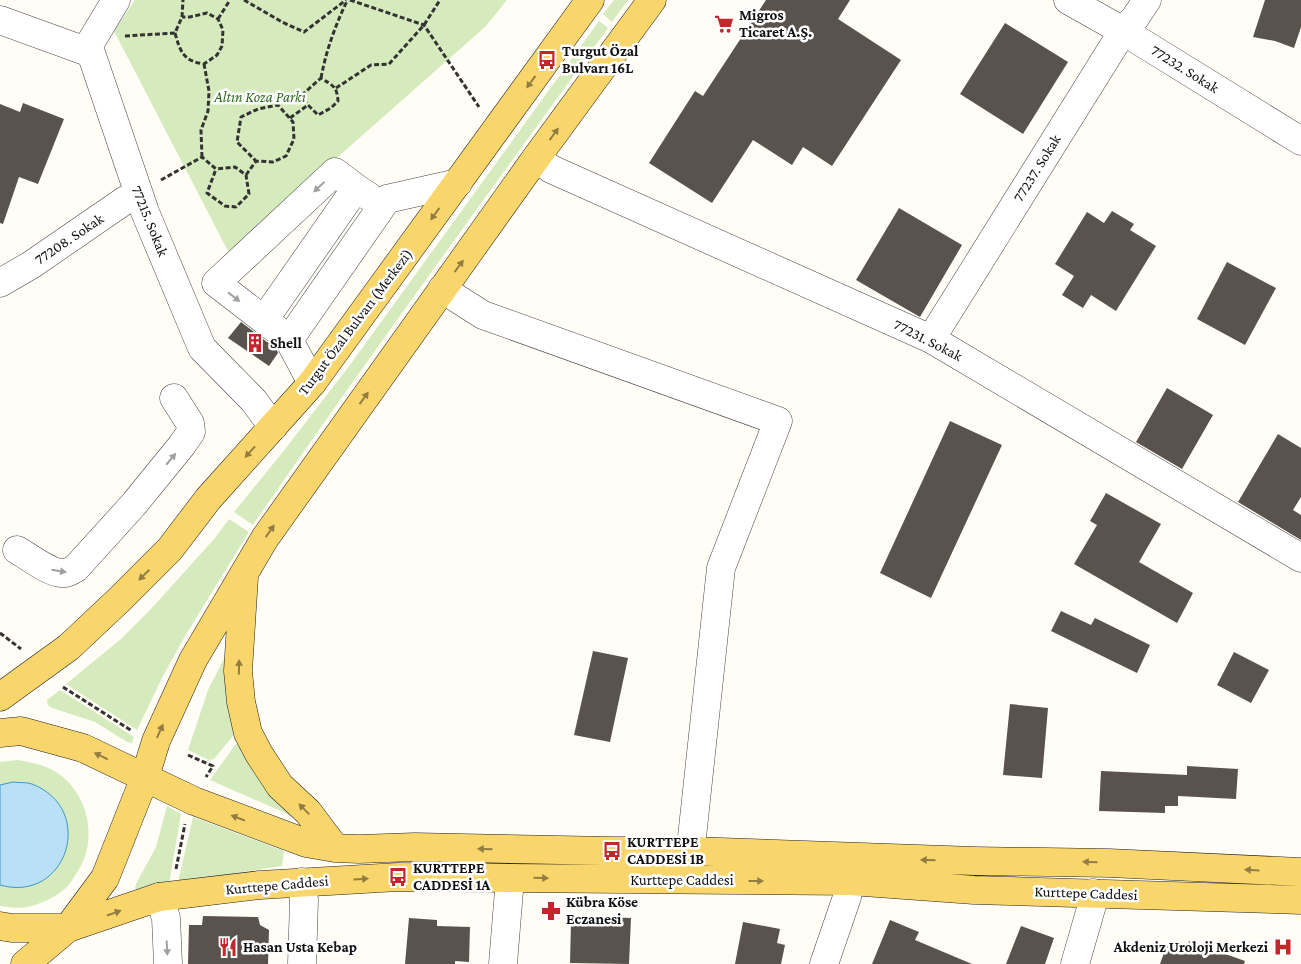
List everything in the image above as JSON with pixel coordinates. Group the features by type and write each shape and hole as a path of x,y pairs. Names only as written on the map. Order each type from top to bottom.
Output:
{"main road":[{"name":"Turgut Özal Bulvarı (Merkezi)","path":"0,697 69,647 170,549 208,499 312,383 590,0"},
{"path":"25,964 68,928 105,878 145,778 156,741 193,660 265,538 536,158 652,0"},
{"path":"244,572 238,671 241,702 248,733 280,786 308,812 335,848"},
{"name":"Kurttepe Caddesi","path":"0,732 21,731 83,748 194,801 306,843 335,848 359,850 416,847 692,851 975,861 1109,863 1301,872"},
{"name":"Kurttepe Caddesi","path":"68,928 159,898 260,885 398,878 850,881 974,890 1301,900"},
{"path":"0,926 12,928 68,928"}],"street":[{"path":"0,20 86,50 116,0"},
{"name":"77232. Sokak","path":"1068,0 1123,31 1301,141"},
{"name":"77237. Sokak","path":"931,339 1123,31 1136,18 1147,0"},
{"name":"77215. Sokak","path":"86,50 91,53 147,189 145,212 202,348 254,401 273,427"},
{"name":"77231. Sokak","path":"536,158 560,173 931,339 1301,558"},
{"path":"312,383 277,330 216,283 336,172 370,194 458,183"},
{"name":"77208. Sokak","path":"0,283 31,265 124,201 147,189"},
{"path":"277,330 370,194"},
{"path":"442,289 483,315 778,421 721,568 692,851"},
{"path":"16,550 62,574 76,568 140,496 191,432 190,424 174,398"},
{"path":"503,964 510,878"},
{"path":"824,964 848,898 850,881"},
{"path":"302,882 304,900 302,964"},
{"path":"1075,964 1092,905 1093,893"},
{"path":"159,898 166,918 168,964"}],"path":[{"path":"182,0 182,17 175,33 180,50 192,62 204,64 217,55 222,46 223,30 218,19 207,13 182,17"},
{"path":"218,19 230,0"},
{"path":"244,0 282,22 304,32 348,0"},
{"path":"348,0 424,25 481,109"},
{"path":"321,78 336,88 338,91 338,101 331,108 318,115 308,104 303,94 321,78 327,49 338,19 348,0"},
{"path":"336,88 371,65 389,64 424,25 440,0"},
{"path":"122,36 175,33"},
{"path":"204,64 209,91 208,111 200,130 202,157 216,169 235,167 246,175"},
{"path":"290,118 308,104"},
{"path":"278,105 293,122 294,139 286,156 272,162 256,161 237,142 241,117 258,109 278,105"},
{"path":"147,189 202,157"},
{"path":"216,169 206,193 225,206 236,207 249,194 246,175 256,161"},
{"path":"0,633 23,651"},
{"path":"63,687 135,732"},
{"path":"188,754 213,766 206,778"},
{"path":"175,874 187,816"}],"green space":[{"name":"Altın Koza Parkı","path":"135,0 507,0 485,27 229,253 114,31"},
{"path":"614,0 628,0 612,22 603,14"},
{"path":"599,21 608,28 384,337 253,525 234,512 350,365"},
{"path":"229,519 249,532 185,636 137,730 66,684 121,639 151,609 215,538"},
{"path":"229,649 238,730 214,759 209,760 188,750 208,690"},
{"path":"60,690 134,737 132,743 127,742 95,722 52,708 48,705 47,700"},
{"path":"241,740 294,813 292,816 210,780 235,745"},
{"path":"18,760 48,768 64,778 80,799 85,811 89,837 83,862 67,887 43,902 27,907 13,908 0,906 0,762"},
{"path":"167,806 181,814 169,884 136,890 137,882 156,847"},
{"path":"193,817 284,851 282,866 178,882"}],"water":[{"path":"13,782 32,784 52,796 64,813 68,832 66,851 57,868 42,881 23,887 0,885 0,785"}],"building":[{"path":"766,0 850,0 838,19 901,60 832,166 803,147 792,165 753,140 712,203 649,163 695,91 703,96"},
{"path":"1265,0 1301,0 1301,27 1294,48 1275,41 1253,37"},
{"path":"1005,23 1068,62 1023,134 960,94"},
{"path":"23,103 64,119 38,184 19,177 3,224 0,223 0,104 20,112"},
{"path":"899,208 962,245 920,317 856,280"},
{"path":"1112,211 1134,224 1130,230 1156,246 1116,311 1091,295 1083,308 1062,295 1074,276 1055,264 1087,212 1104,223"},
{"path":"1227,262 1276,288 1245,345 1197,319"},
{"name":"Shell","path":"241,322 267,342 275,344 278,353 269,366 228,338"},
{"path":"1167,388 1213,415 1182,469 1136,442"},
{"path":"950,421 1002,445 931,598 880,573"},
{"path":"1278,434 1301,448 1301,497 1293,510 1301,515 1301,540 1238,502"},
{"path":"1106,493 1161,524 1139,562 1193,593 1177,623 1074,564 1097,525 1090,521"},
{"path":"1061,611 1091,625 1095,618 1150,645 1137,673 1051,631"},
{"path":"593,651 628,658 610,742 574,735"},
{"path":"1234,652 1269,670 1251,703 1217,685"},
{"path":"1010,704 1048,708 1042,778 1003,775"},
{"path":"1187,766 1238,769 1236,799 1178,796 1178,806 1165,806 1165,813 1099,811 1101,771 1187,775"},
{"name":"Hasan Usta Kebap","path":"203,916 258,917 260,925 269,930 268,964 188,964 189,925 202,925"},
{"path":"579,916 631,918 629,964 570,963 571,922 579,922"},
{"path":"409,918 437,920 437,926 470,927 469,962 455,961 455,964 405,964"},
{"path":"890,920 919,932 915,940 972,964 872,964"},
{"path":"743,922 780,929 777,943 785,945 781,964 735,964"},
{"path":"1021,926 1054,938 1045,964 1006,964"},
{"path":"1189,941 1245,961 1244,964 1160,964 1168,942 1186,949"}],"place":[{"name":"Migros Ticaret A.Ş.","path":"724,24"},
{"name":"Turgut Özal Bulvarı 16L","path":"547,60"},
{"name":"Shell","path":"255,343"},
{"name":"KURTTEPE CADDESİ 1B","path":"612,851"},
{"name":"KURTTEPE CADDESİ 1A","path":"398,877"},
{"name":"Kübra Köse Eczanesi","path":"551,911"},
{"name":"Hasan Usta Kebap","path":"228,947"},
{"name":"Akdeniz Uroloji Merkezi","path":"1283,947"}]}
